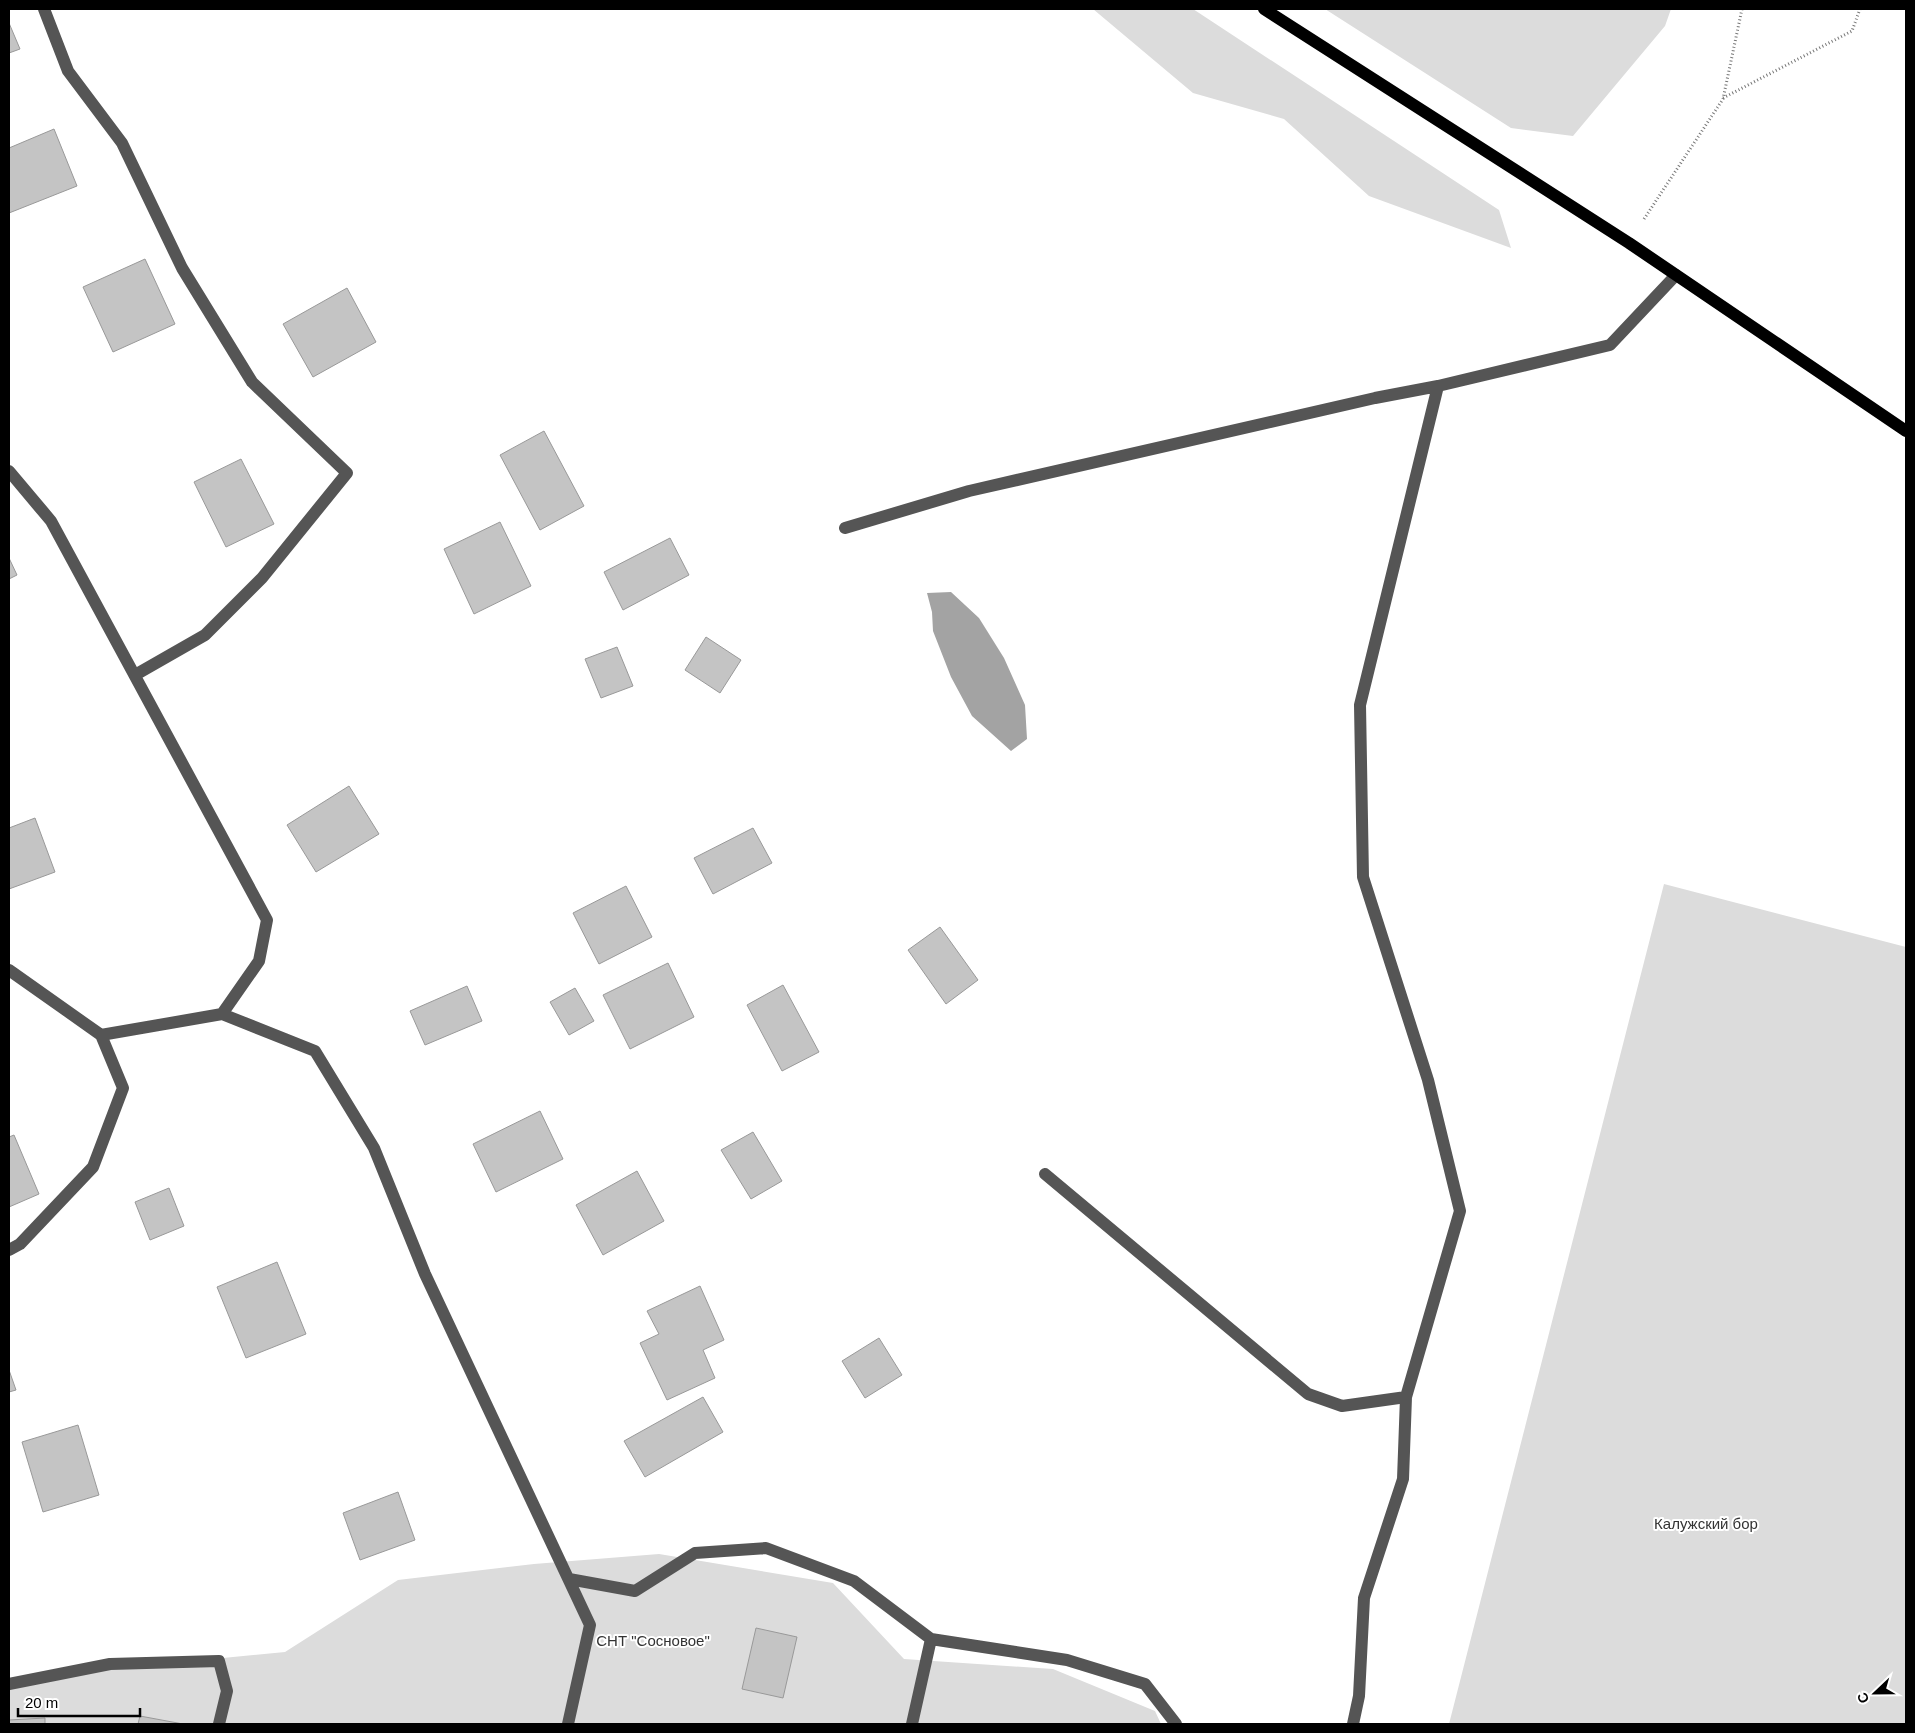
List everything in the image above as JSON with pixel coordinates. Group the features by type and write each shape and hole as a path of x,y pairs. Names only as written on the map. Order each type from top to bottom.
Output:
{"main road":[{"path":"1264,9 1629,243 1906,431"}],"street":[{"path":"44,9 68,71 122,143 182,268 252,382 347,473 262,578 205,635 135,675"},
{"path":"845,528 969,491 1375,398 1438,386 1610,345 1676,275"},
{"path":"1354,1724 1359,1696 1364,1598 1404,1479 1406,1397 1460,1211 1428,1080 1363,877 1360,705 1438,386"},
{"path":"9,470 52,521 267,920 259,961 222,1014"},
{"path":"9,970 101,1035 123,1088 93,1167 20,1244 9,1250"},
{"path":"101,1035 222,1014 315,1051 374,1148 425,1274 590,1625 568,1724"},
{"path":"1045,1174 1308,1394 1342,1406 1406,1397"},
{"path":"568,1579 635,1591 695,1553 766,1548 854,1581 931,1639 1068,1660 1145,1684 1176,1724"},
{"path":"912,1724 931,1639"},
{"path":"9,1684 110,1664 218,1661 227,1691 219,1724"}],"path":[{"path":"1629,243 1722,98 1742,9"},
{"path":"1722,98 1852,30 1860,9"}],"green space":[{"path":"1093,9 1193,9 1499,210 1511,248 1369,196 1284,119 1193,93"},
{"path":"1325,9 1671,9 1665,26 1573,136 1511,128"},
{"name":"Калужский бор","path":"1664,884 1906,947 1906,1724 1449,1724"},
{"name":"СНТ \"Сосновое\"","path":"659,1554 833,1583 904,1659 1053,1669 1155,1711 1161,1724 9,1724 9,1679 285,1652 398,1580 534,1564"}],"shaded area":[{"path":"951,592 979,618 1004,658 1025,705 1027,739 1011,751 972,716 951,677 933,631 932,612 927,593"}],"building":[{"path":"9,23 20,49 9,53"},
{"path":"54,129 77,186 9,213 9,148"},
{"path":"145,259 175,324 113,352 83,287"},
{"path":"347,288 376,342 313,377 283,324"},
{"path":"544,431 584,506 540,530 500,455"},
{"path":"241,459 274,524 226,547 194,482"},
{"path":"500,522 531,586 474,614 444,549"},
{"path":"670,538 689,575 623,610 604,572"},
{"path":"9,558 17,575 9,579"},
{"path":"706,637 741,660 720,693 685,670"},
{"path":"617,647 633,686 601,698 585,659"},
{"path":"349,786 379,834 316,872 287,825"},
{"path":"35,818 55,872 9,889 9,828"},
{"path":"753,828 772,863 713,894 694,858"},
{"path":"626,886 652,937 599,964 573,913"},
{"path":"940,927 978,980 946,1004 908,950"},
{"path":"668,963 694,1017 630,1049 603,995"},
{"path":"783,985 819,1052 782,1071 747,1005"},
{"path":"467,986 482,1021 425,1045 410,1011"},
{"path":"575,988 594,1021 569,1035 550,1002"},
{"path":"540,1111 563,1159 496,1192 473,1144"},
{"path":"753,1132 782,1181 751,1199 721,1150"},
{"path":"14,1135 39,1194 9,1207 9,1137"},
{"path":"637,1171 664,1221 603,1255 576,1205"},
{"path":"169,1188 184,1226 150,1240 135,1202"},
{"path":"277,1262 306,1334 246,1358 217,1287"},
{"path":"700,1286 724,1340 703,1350 715,1378 667,1400 640,1343 659,1334 647,1311"},
{"path":"879,1338 902,1375 865,1398 842,1361"},
{"path":"9,1370 16,1390 9,1392"},
{"path":"703,1397 723,1432 645,1477 624,1441"},
{"path":"78,1425 99,1495 43,1512 22,1442"},
{"path":"398,1492 415,1540 360,1560 343,1513"},
{"path":"756,1628 797,1637 783,1698 742,1689"},
{"path":"140,1716 183,1724 138,1724"},
{"path":"45,1718 45,1724 9,1724 9,1720"}]}
